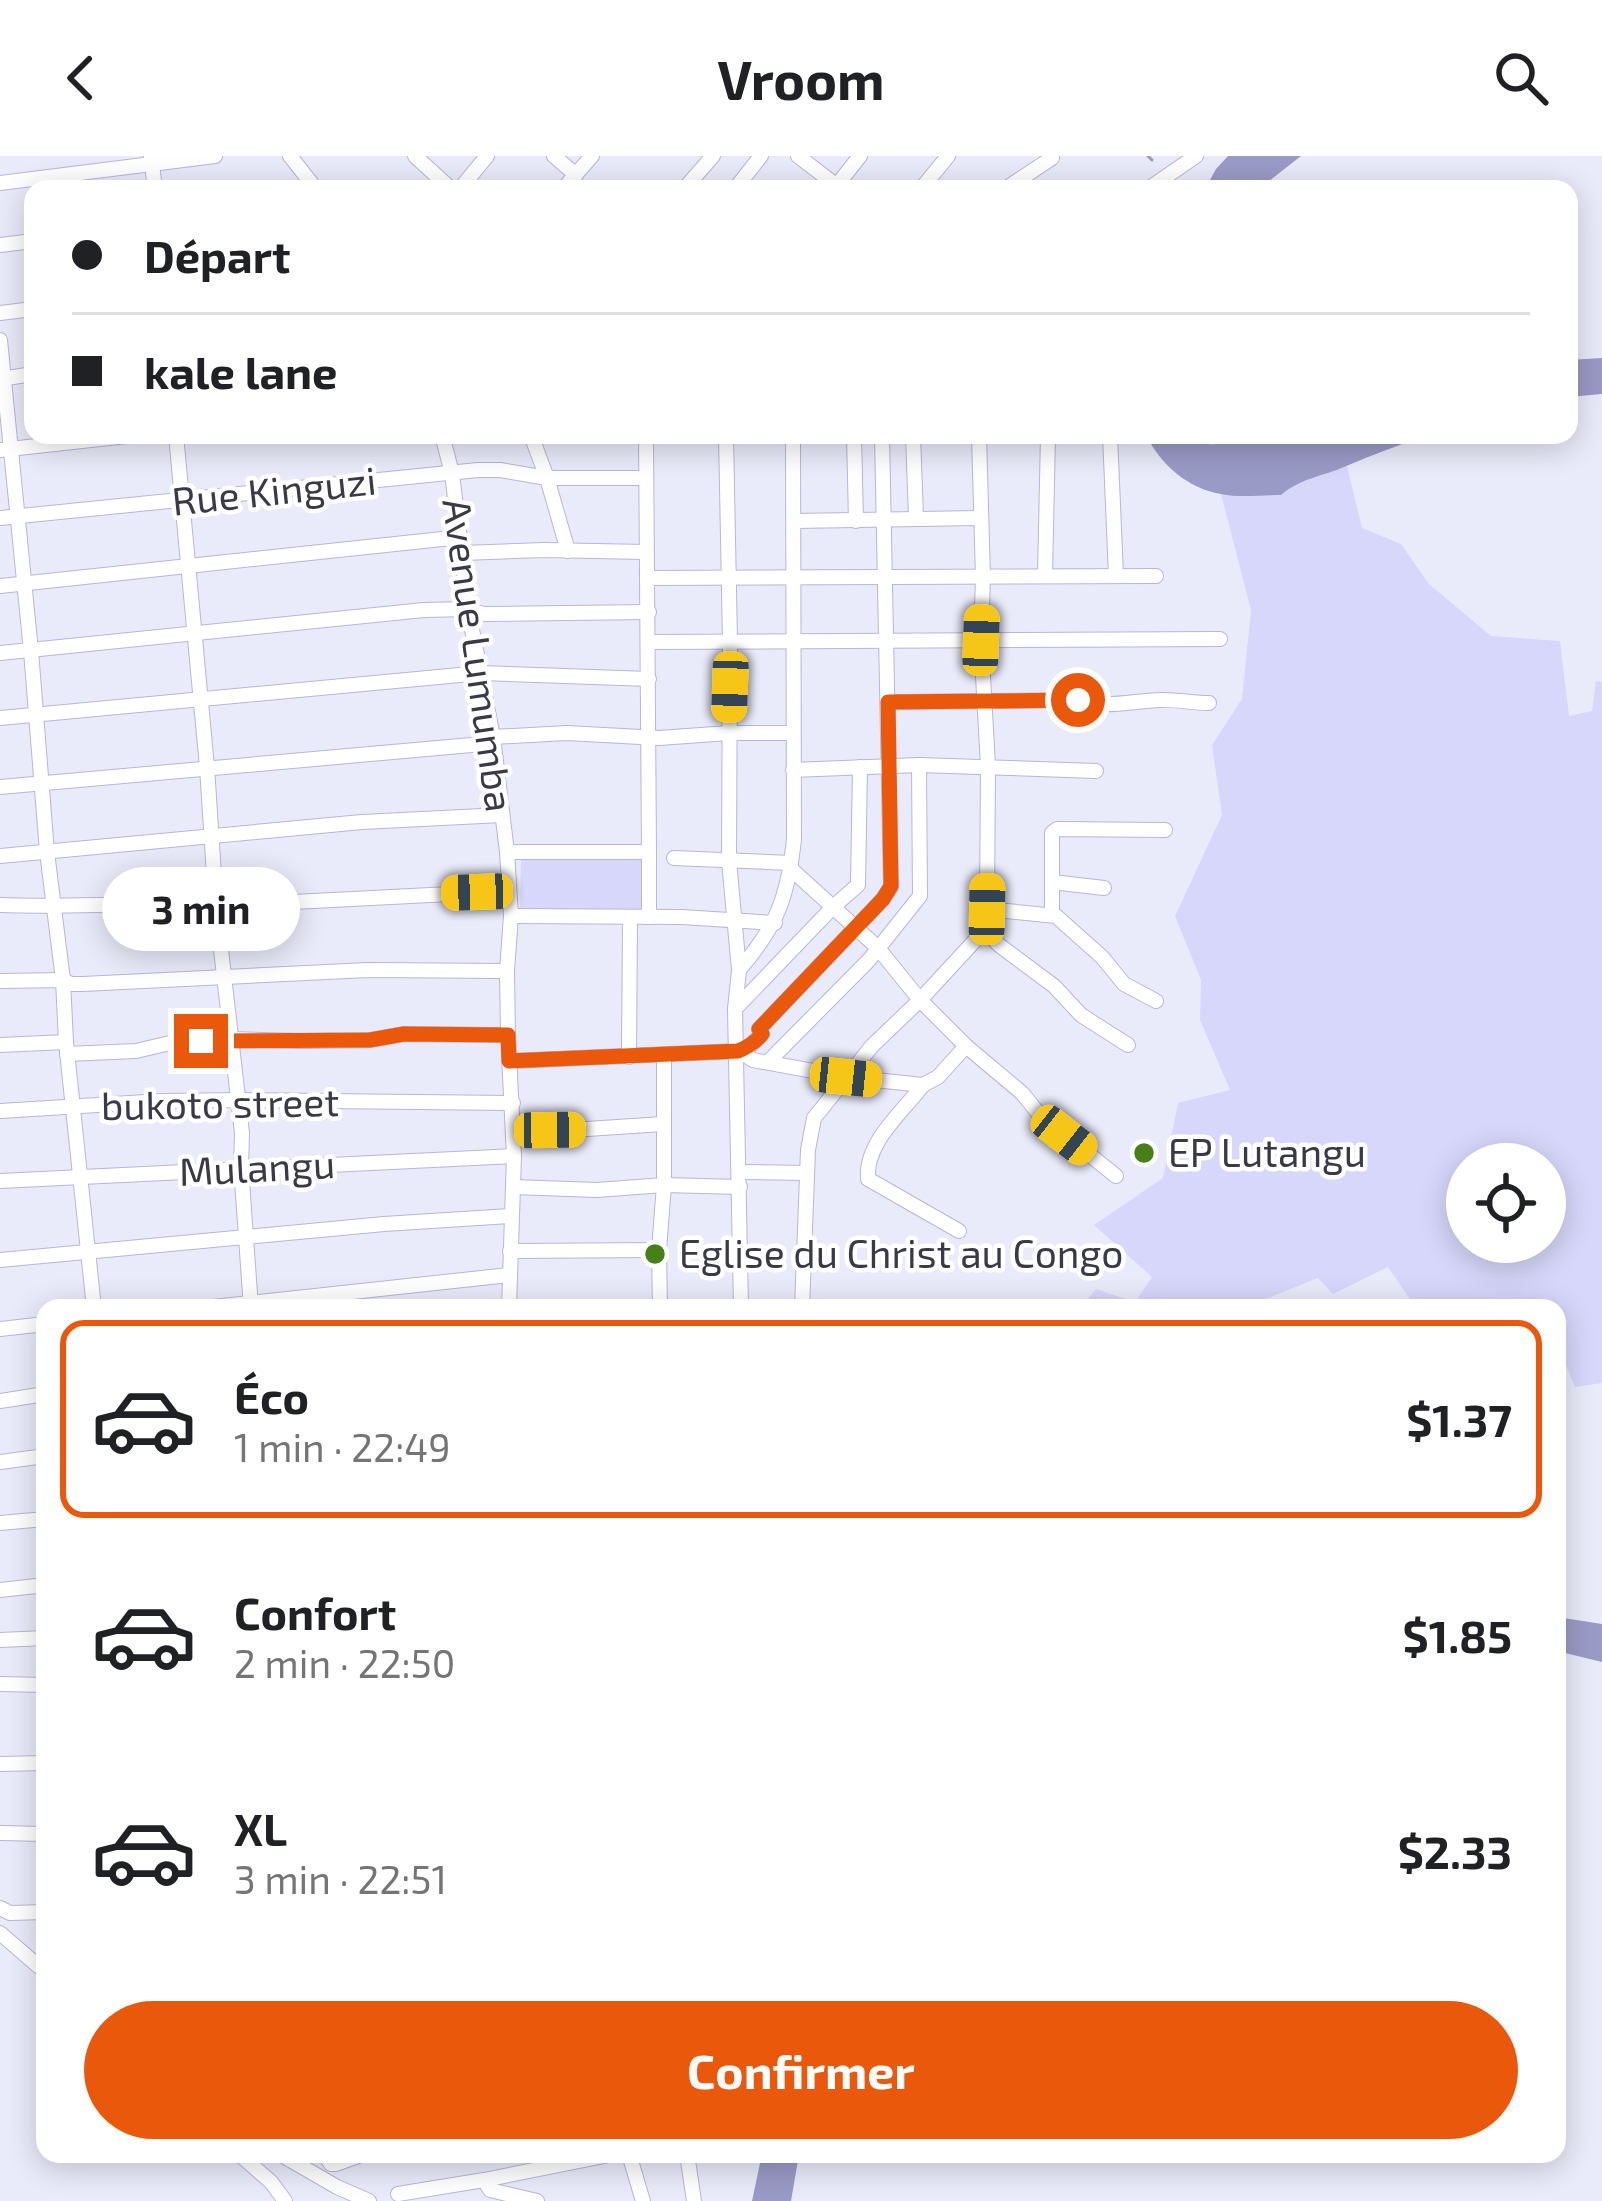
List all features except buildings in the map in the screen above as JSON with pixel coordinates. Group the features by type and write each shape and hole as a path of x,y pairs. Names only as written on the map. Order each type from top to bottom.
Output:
{"street":[{"path":"0,182 151,160 215,156"},
{"path":"290,156 309,180"},
{"path":"415,156 445,180"},
{"path":"465,180 488,156"},
{"path":"554,156 576,175"},
{"path":"571,180 592,156"},
{"path":"692,180 713,156"},
{"path":"742,180 761,156"},
{"path":"798,156 826,180"},
{"path":"928,180 948,156"},
{"path":"1161,180 1196,156"},
{"path":"1030,180 1052,158"},
{"path":"0,340 5,449 32,651 47,852 93,1299"},
{"path":"5,449 52,444"},
{"path":"177,444 216,906 242,1133 251,1299"},
{"name":"Avenue Lumumba","path":"444,444 494,740 507,852 514,1156 508,1299"},
{"path":"534,444 568,550"},
{"path":"646,444 650,917"},
{"path":"726,444 729,861 740,970 735,1009 741,1299"},
{"path":"740,970 775,923 791,866 793,444"},
{"path":"854,444 856,521"},
{"path":"509,1061 664,1056 750,1046 762,1034 759,1029 891,886 882,444"},
{"path":"913,444 916,518"},
{"path":"802,1299 814,1118 872,1046 981,934 987,909 979,444"},
{"path":"1045,577 1048,444"},
{"path":"1109,444 1115,576"},
{"name":"Rue Kinguzi","path":"0,518 500,470 547,478 646,478"},
{"path":"794,521 980,518"},
{"path":"0,586 462,545 646,552"},
{"path":"648,578 1156,576"},
{"path":"0,652 424,610 649,612"},
{"path":"648,642 1220,639"},
{"path":"0,718 481,674 649,679"},
{"path":"888,702 1078,700 1131,705 1165,699 1209,703"},
{"path":"0,787 567,733 650,737 791,733"},
{"path":"794,770 919,765 1096,771"},
{"path":"768,1062 859,970 920,896 919,765"},
{"path":"735,1009 860,880 860,767"},
{"path":"0,856 362,822 502,815"},
{"path":"1052,915 1052,833 1057,829 1165,830"},
{"path":"507,852 649,852"},
{"path":"674,858 791,866 877,946 920,1000 966,1046 1116,1176"},
{"path":"1052,883 1105,888"},
{"path":"0,905 216,906 509,891"},
{"path":"987,909 1052,915 1102,957 1124,984 1156,1001"},
{"path":"511,916 682,916 775,923"},
{"path":"629,1057 630,917"},
{"path":"983,928 1054,986 1081,1015 1128,1045"},
{"path":"0,981 83,984 368,970 507,971"},
{"path":"0,1045 136,1051 170,1043 232,1039 508,1035"},
{"path":"959,1231 868,1179 866,1172 883,1132 923,1085 938,1077 966,1046"},
{"path":"738,1051 752,1060 923,1085"},
{"path":"660,1299 664,1056"},
{"name":"bukoto street","path":"0,1111 238,1100 513,1103"},
{"path":"513,1127 568,1130 663,1124"},
{"name":"Mulangu","path":"0,1181 514,1156"},
{"path":"513,1187 597,1190 807,1173"},
{"path":"0,1260 510,1216"},
{"path":"510,1251 659,1250"},
{"path":"299,1299 509,1275"},
{"path":"0,1329 36,1325"},
{"path":"0,1401 36,1395"},
{"path":"0,1462 36,1457"},
{"path":"0,1523 36,1520"},
{"path":"0,1590 36,1587"},
{"path":"0,1640 36,1638"},
{"path":"0,1684 36,1685"},
{"path":"0,1763 36,1763"},
{"path":"0,1833 36,1834"},
{"path":"5,1910 36,1912"},
{"path":"0,1933 36,1964"},
{"path":"249,2163 285,2201"},
{"path":"292,2163 334,2194 369,2201"},
{"path":"398,2194 569,2163"},
{"path":"632,2163 643,2201"},
{"path":"688,2163 694,2201"},
{"path":"484,2180 490,2190 537,2201"}],"shaded area":[{"path":"1228,156 1301,156 1270,180 1210,180"},
{"path":"1602,358 1602,394 1578,396 1578,359"},
{"path":"1152,444 1404,444 1303,481 1281,495 1209,491 1186,481"},
{"path":"1347,466 1362,528 1401,544 1429,584 1491,636 1560,641 1569,716 1592,711 1596,681 1602,682 1602,1383 1575,1387 1566,1366 1566,1299 1410,1299 1388,1267 1333,1294 1318,1278 1266,1299 1137,1299 1152,1277 1094,1225 1163,1178 1178,1103 1230,1090 1200,1020 1201,980 1175,916 1222,815 1212,745 1242,699 1251,610 1221,494 1281,495 1292,485"},
{"path":"521,854 643,856 642,914 520,912"},
{"path":"1096,1289 1126,1299 1088,1299"},
{"path":"1566,1618 1602,1624 1602,1662 1566,1653"},
{"path":"760,2163 797,2163 791,2201 752,2201"}],"waterway":[{"path":"1148,156 1152,160"}],"place":[{"name":"EP Lutangu","path":"1144,1153"},
{"name":"Eglise du Christ au Congo","path":"655,1254"}],"route":[{"path":"201,1041 508,1035 509,1061 738,1051 762,1034 759,1029 891,886 888,702 1078,700"}]}
